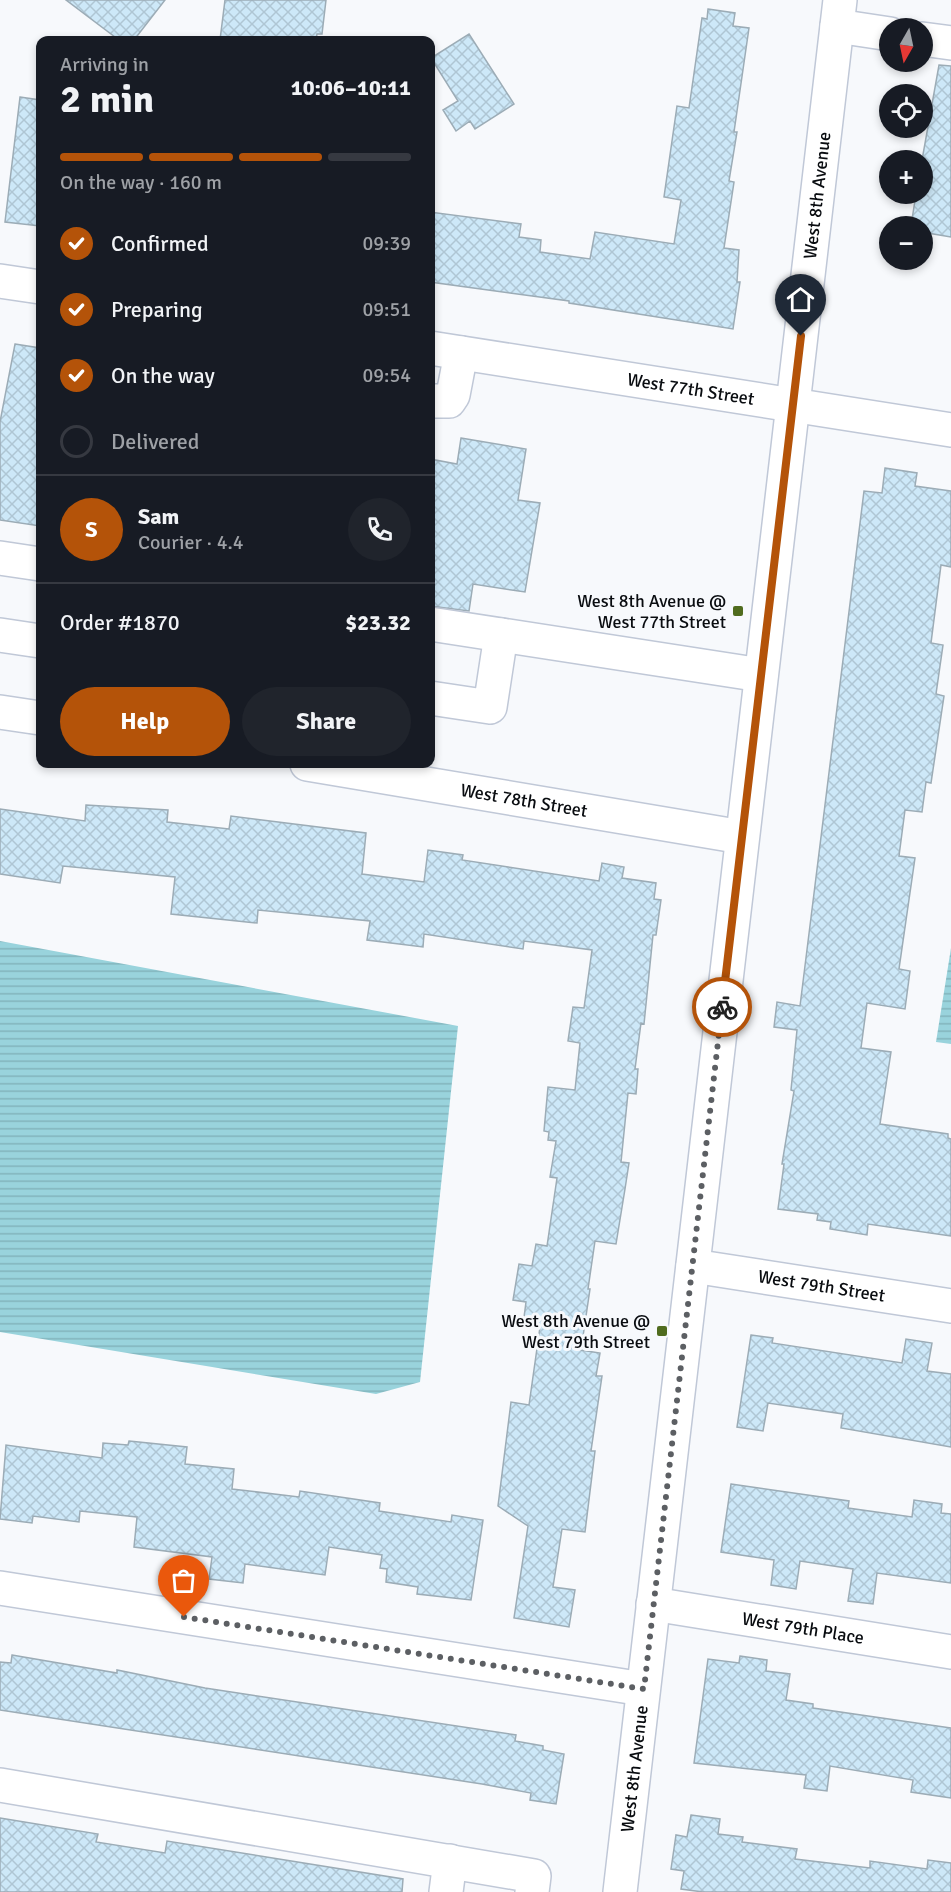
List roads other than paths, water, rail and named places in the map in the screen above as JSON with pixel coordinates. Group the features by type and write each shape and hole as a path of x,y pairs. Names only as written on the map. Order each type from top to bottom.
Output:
{"street":[{"path":"838,13 879,30"},
{"name":"West 8th Avenue","path":"620,1892 838,13"},
{"path":"933,41 951,43"},
{"path":"0,281 36,286"},
{"path":"435,401 449,401 453,395 446,350"},
{"name":"West 77th Street","path":"446,350 792,407 951,430"},
{"path":"0,558 36,563"},
{"path":"435,625 761,675"},
{"path":"0,635 36,640"},
{"path":"435,699 490,707 501,635"},
{"path":"0,712 36,717"},
{"name":"West 78th Street","path":"331,768 742,837"},
{"name":"West 79th Street","path":"693,1266 951,1306"},
{"path":"0,1588 644,1689"},
{"name":"West 79th Place","path":"653,1604 951,1652"},
{"path":"0,1785 448,1876 534,1876 532,1892"}],"water":[{"path":"0,941 458,1026 420,1382 376,1394 0,1332"},
{"path":"951,948 951,1044 936,1042"}],"place":[{"name":"West 8th Avenue @ West 77th Street","path":"738,611"},
{"name":"West 8th Avenue @ West 79th Street","path":"662,1331"}]}
